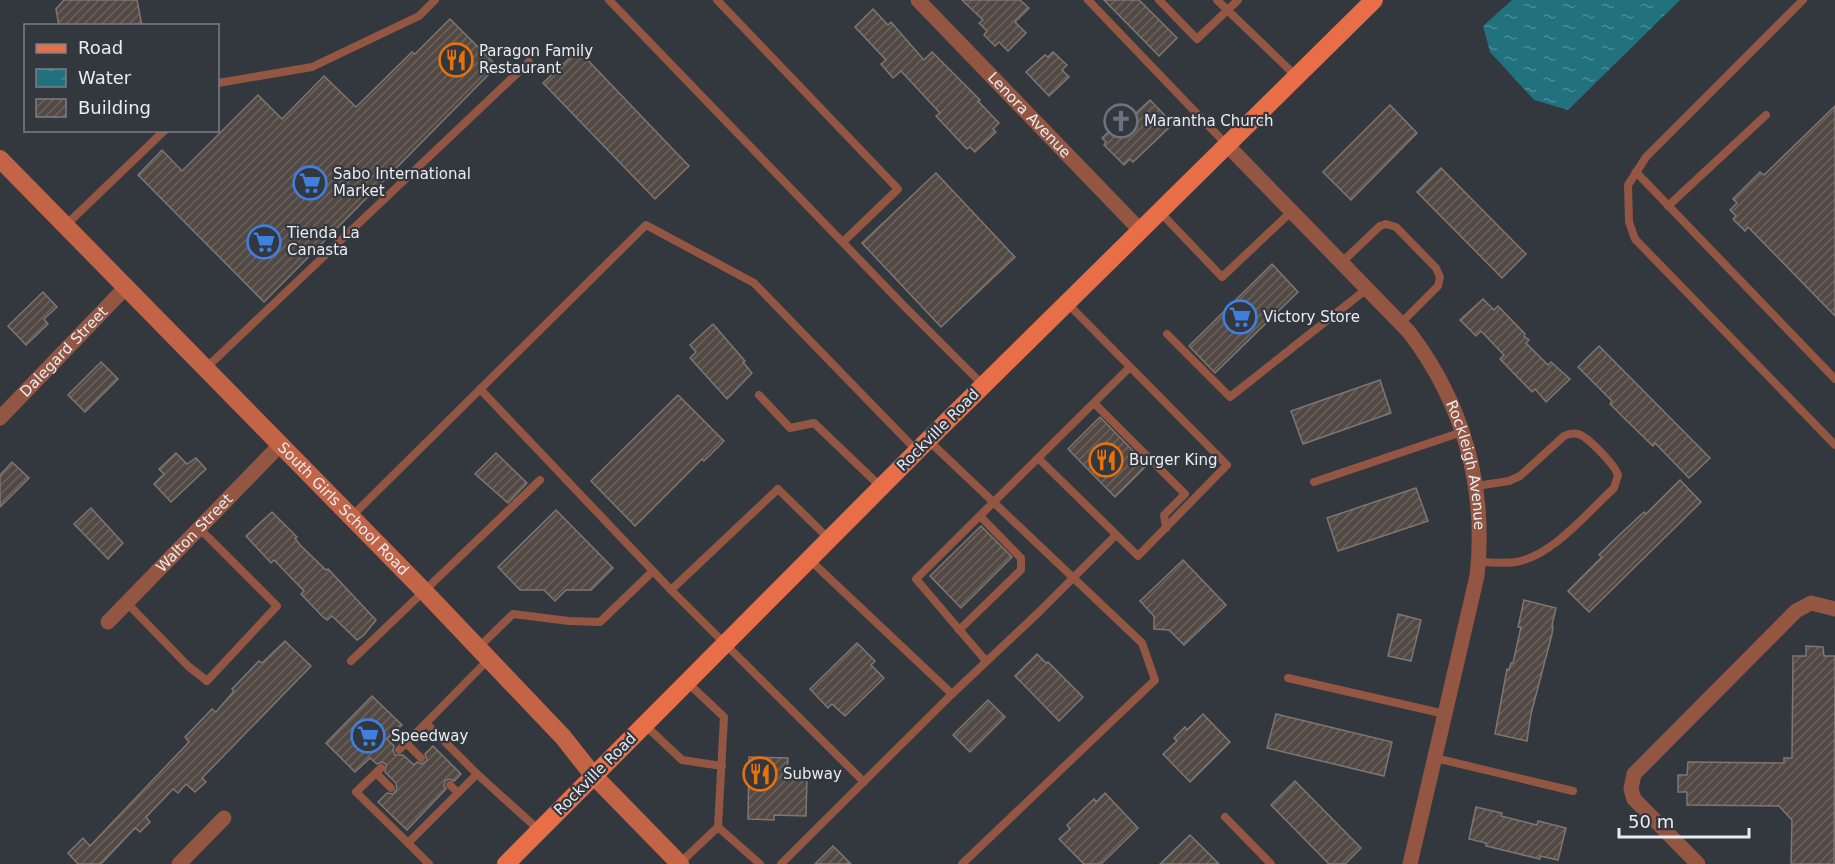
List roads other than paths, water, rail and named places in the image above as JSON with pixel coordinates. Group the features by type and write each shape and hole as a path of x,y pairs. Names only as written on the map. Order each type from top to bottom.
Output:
{"main road":[{"name":"Rockville Road","path":"506,864 922,445 1374,0"},
{"name":"South Girls School Road","path":"0,159 424,591 563,737 593,775 680,864"}],"street":[{"name":"Lenora Avenue","path":"918,0 1141,231"},
{"name":"Rockleigh Avenue","path":"1227,145 1401,323 1441,379 1464,432 1476,486 1480,535 1479,562 1473,600 1410,864"},
{"name":"Dalegard Street","path":"0,418 127,286"},
{"name":"Walton Street","path":"108,622 281,444"},
{"path":"1698,864 1633,796 1631,786 1636,770 1796,610 1811,603 1835,609"},
{"path":"179,864 224,818"}],"lane":[{"path":"219,83 312,67 419,16 435,0"},
{"path":"609,0 983,385"},
{"path":"717,0 898,189 843,242"},
{"path":"1088,0 1227,145"},
{"path":"1159,0 1197,39 1238,0"},
{"path":"1217,0 1297,77"},
{"path":"1803,0 1646,157 1628,185 1629,222 1635,239 1835,445"},
{"path":"206,368 529,62"},
{"path":"1668,206 1766,114"},
{"path":"66,225 163,132"},
{"path":"1636,172 1835,379"},
{"path":"1160,212 1222,277 1292,211"},
{"path":"1342,262 1380,226 1386,224 1396,227 1436,268 1440,277 1438,286 1401,323"},
{"path":"351,518 646,225 754,283 922,445 994,502 1142,643 1155,680 962,864"},
{"path":"1167,333 1230,397 1368,288"},
{"path":"1038,458 1138,556 1227,465 1067,303"},
{"path":"986,661 916,579 1130,367"},
{"path":"480,389 671,590 864,782"},
{"path":"759,395 790,428 814,423 880,487"},
{"path":"1094,403 1185,494 1164,515 1166,528"},
{"path":"1314,482 1464,432"},
{"path":"1476,486 1509,481 1520,476 1563,436 1569,434 1580,435 1585,439 1614,466 1618,475 1614,488 1548,550 1516,562 1479,562"},
{"path":"351,661 540,480"},
{"path":"671,590 778,489 829,539"},
{"path":"959,630 1021,570 1021,558 980,516"},
{"path":"127,603 188,666 207,681 277,606 199,528"},
{"path":"781,864 1116,535"},
{"path":"809,559 952,694"},
{"path":"399,750 426,723 513,614 569,621 600,622 653,571"},
{"path":"1288,678 1446,714"},
{"path":"680,864 718,826 724,717 687,682"},
{"path":"426,723 477,774 539,830"},
{"path":"644,724 682,760 722,766"},
{"path":"406,743 421,758"},
{"path":"1435,759 1573,792"},
{"path":"391,788 378,771 356,792 429,864"},
{"path":"408,843 477,774"},
{"path":"450,785 458,793"},
{"path":"420,816 428,823"},
{"path":"1226,817 1271,864"},
{"path":"718,826 760,864"}],"water":[{"path":"1512,0 1680,0 1568,110 1534,100 1490,52 1483,26"}],"place":[{"name":"Paragon Family Restaurant","path":"456,60"},
{"name":"Marantha Church","path":"1121,121"},
{"name":"Sabo International Market","path":"310,183"},
{"name":"Tienda La Canasta","path":"264,242"},
{"name":"Victory Store","path":"1240,317"},
{"name":"Burger King","path":"1106,460"},
{"name":"Speedway","path":"368,736"},
{"name":"Subway","path":"760,774"}]}
